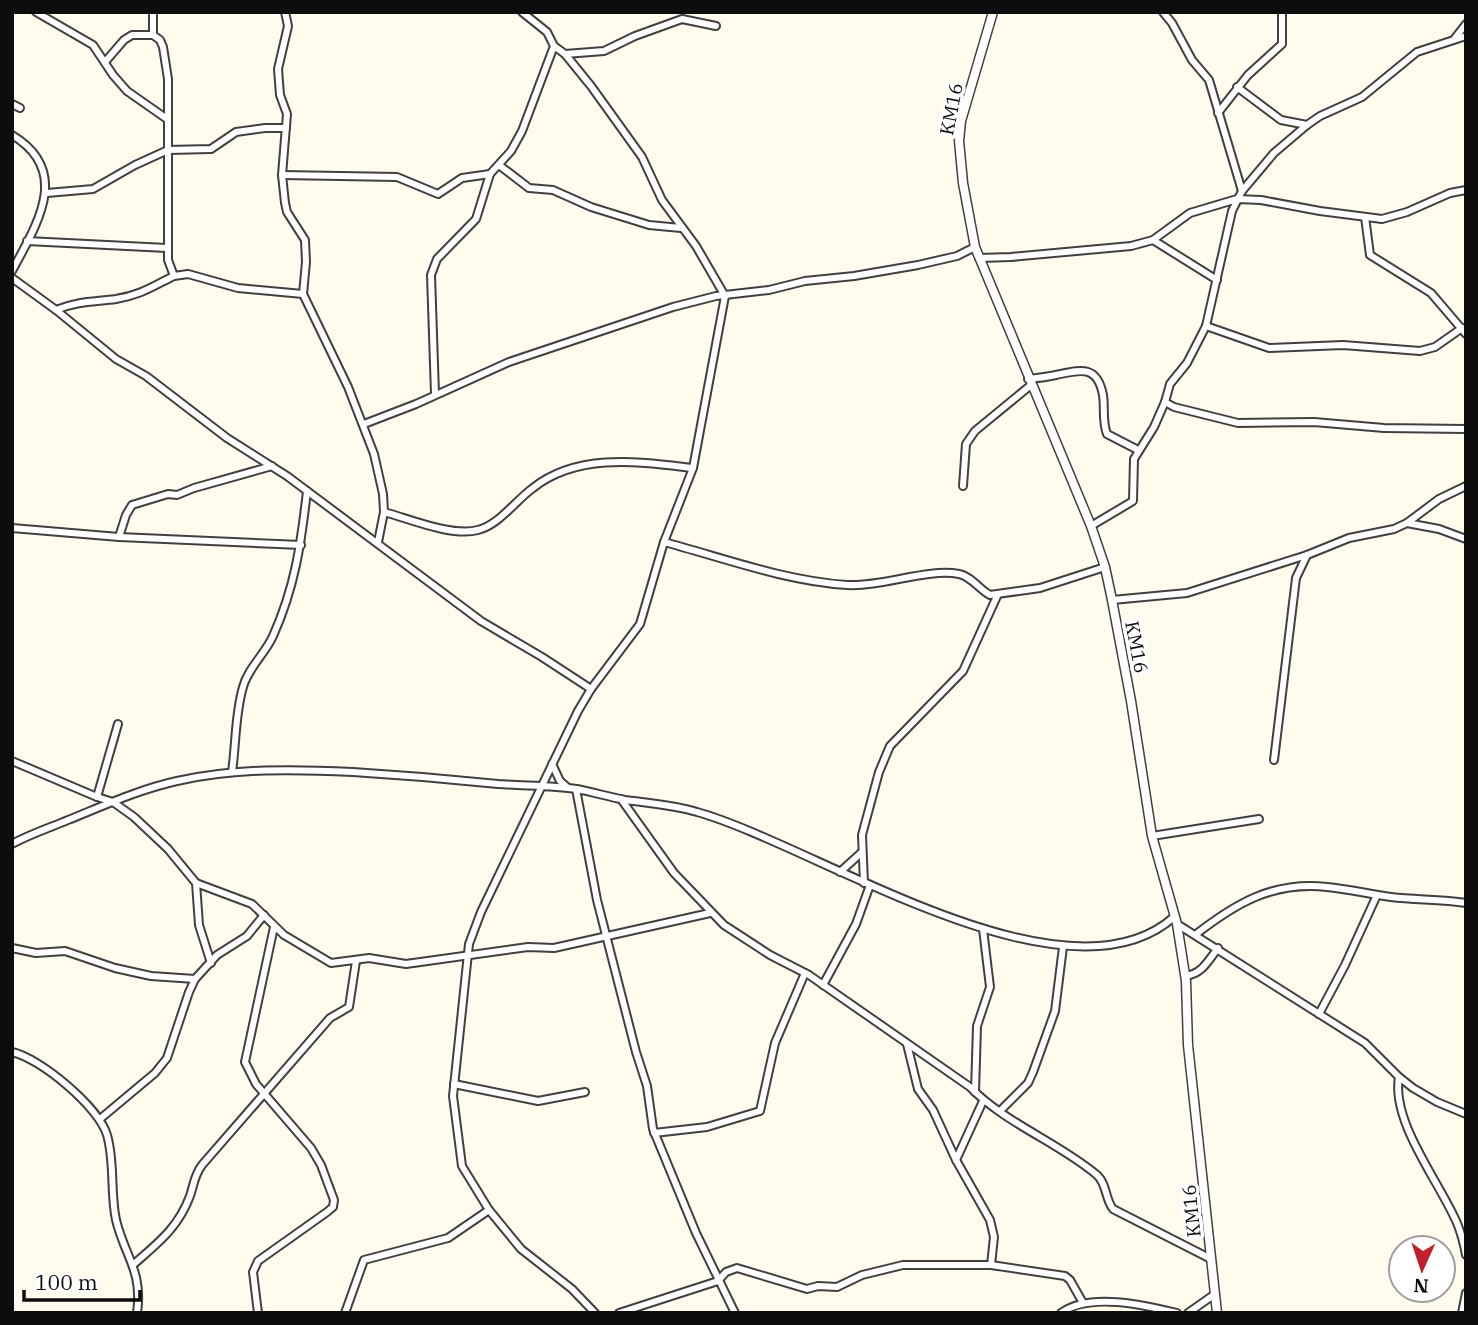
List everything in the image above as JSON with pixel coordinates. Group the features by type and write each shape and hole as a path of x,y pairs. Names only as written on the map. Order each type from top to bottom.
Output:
{"street":[{"path":"36,12 93,45 127,91 167,119"},
{"path":"153,12 153,35"},
{"path":"285,12 288,26 278,69 280,95 287,114 282,175 287,212 305,240 303,294 364,424 374,454 384,512 378,542"},
{"path":"522,12 547,32 554,46 565,54 642,157 662,200 696,246 725,296 693,468 664,542 656,575 636,632 591,690 552,764 473,929 468,956 453,1108 462,1166 489,1210 531,1259 572,1289 595,1313"},
{"name":"KM16","path":"993,12 961,121 963,183 979,258 1091,526 1105,567 1131,701 1152,836 1176,920 1185,976 1188,1045 1217,1313"},
{"path":"1163,12 1192,60 1209,80 1242,191"},
{"path":"1218,113 1237,87 1282,44 1282,12"},
{"path":"565,54 604,51 635,36 682,19 716,26"},
{"path":"1455,38 1466,24"},
{"path":"105,62 124,40 132,36 153,35 160,40 167,64 167,248 173,276"},
{"path":"1091,526 1133,502 1133,470 1139,450 1166,402 1170,384 1187,363 1206,326 1237,199 1242,191 1274,153 1320,116 1363,97 1417,52 1466,36"},
{"path":"435,394 431,275 437,259 476,219 490,174 522,131 554,46"},
{"path":"1237,87 1281,120 1307,125"},
{"path":"12,104 20,108"},
{"path":"47,193 93,190 135,165 169,150 211,149 236,132 286,128"},
{"path":"12,135 36,153 44,168 47,193 12,271"},
{"path":"499,165 529,188 553,190 591,207 649,225 681,228"},
{"path":"282,175 397,177 438,194 462,178 490,174"},
{"path":"979,258 1112,248 1153,240 1183,216 1237,199 1261,200 1365,217 1388,217 1450,193 1466,190"},
{"path":"1206,326 1269,348 1343,345 1420,351 1435,347 1464,331 1431,293 1370,255 1365,217"},
{"path":"1153,240 1217,280"},
{"path":"27,241 167,248"},
{"path":"364,424 509,362 673,307 716,296 880,272 957,256 975,247"},
{"path":"56,310 72,303 116,299 146,291 173,276 188,274 238,288 303,294"},
{"path":"12,278 116,359 146,376 227,438 307,491 481,621 591,690"},
{"path":"963,486 966,444 975,431 1030,382 1072,370 1083,370 1097,378 1102,393 1104,427 1107,434 1139,450"},
{"path":"1166,402 1174,407 1238,423 1314,422 1384,428 1466,429"},
{"path":"384,512 459,531 476,531 495,521 534,486 557,474 607,462 635,461 693,468"},
{"path":"119,537 128,510 139,502 168,494 177,495 272,466"},
{"path":"1112,600 1187,593 1307,555 1349,538 1376,534 1407,523 1439,499 1466,486"},
{"path":"232,772 239,704 244,685 272,638 292,589 301,545 307,491"},
{"path":"1407,523 1466,538"},
{"path":"12,528 119,537 301,545"},
{"path":"664,542 775,573 848,585 960,573 990,595 1040,588 1105,567"},
{"path":"1274,760 1296,578 1307,555"},
{"path":"823,985 852,932 867,884 861,853 862,835 874,786 890,746 963,671 998,594"},
{"path":"97,797 118,724"},
{"path":"12,761 113,802 134,817 168,849 196,883 252,904 274,928 331,963 369,958 406,964 528,947 566,946 710,913"},
{"path":"552,764 560,781 572,789 606,936 647,1086 649,1115 654,1133 718,1281 735,1313"},
{"path":"12,844 113,802 175,781 232,772 292,769 447,777 572,789 697,811 867,884 983,929 1063,947 1094,948 1142,937 1176,920 1195,935 1365,1042 1399,1077 1437,1102 1466,1114"},
{"path":"621,799 674,873 724,925 823,985 975,1092 983,1101 1056,1146 1096,1175 1102,1181 1113,1209 1211,1259"},
{"path":"1152,836 1259,819"},
{"path":"840,872 861,853"},
{"path":"196,883 199,925 211,963"},
{"path":"1195,935 1239,903 1267,892 1315,886 1466,903"},
{"path":"1319,1014 1377,895"},
{"path":"100,1119 155,1073 167,1058 195,979 225,948 247,936 264,915"},
{"path":"258,1313 253,1272 258,1261 327,1212 333,1207 334,1200 311,1147 264,1094 249,1073 245,1062 274,928"},
{"path":"975,1092 977,1026 990,987 983,929"},
{"path":"1000,1111 1028,1083 1037,1062 1055,1011 1063,947"},
{"path":"12,948 36,953 65,951 114,968 151,976 195,979"},
{"path":"1185,976 1196,975 1217,948"},
{"path":"134,1264 163,1241 171,1230 190,1196 194,1176 330,1018 349,1007 356,961"},
{"path":"654,1133 707,1127 760,1111 775,1043 805,973"},
{"path":"907,1044 918,1089 933,1110 956,1160 994,1229 991,1265"},
{"path":"12,1052 22,1054 62,1082 100,1119 107,1135 116,1220 134,1264 139,1298 137,1313"},
{"path":"1399,1077 1397,1099 1403,1118 1459,1227 1466,1255"},
{"path":"454,1084 538,1101 585,1092"},
{"path":"956,1160 983,1101"},
{"path":"345,1313 364,1259 449,1238 489,1210"},
{"path":"619,1313 718,1281 726,1272 737,1268 807,1289 818,1286 837,1287 862,1275 902,1265 991,1265 1065,1276 1083,1303"},
{"path":"1462,1313 1466,1293"},
{"path":"1188,1313 1215,1294"},
{"path":"1060,1313 1083,1303 1140,1304 1177,1313"}]}
